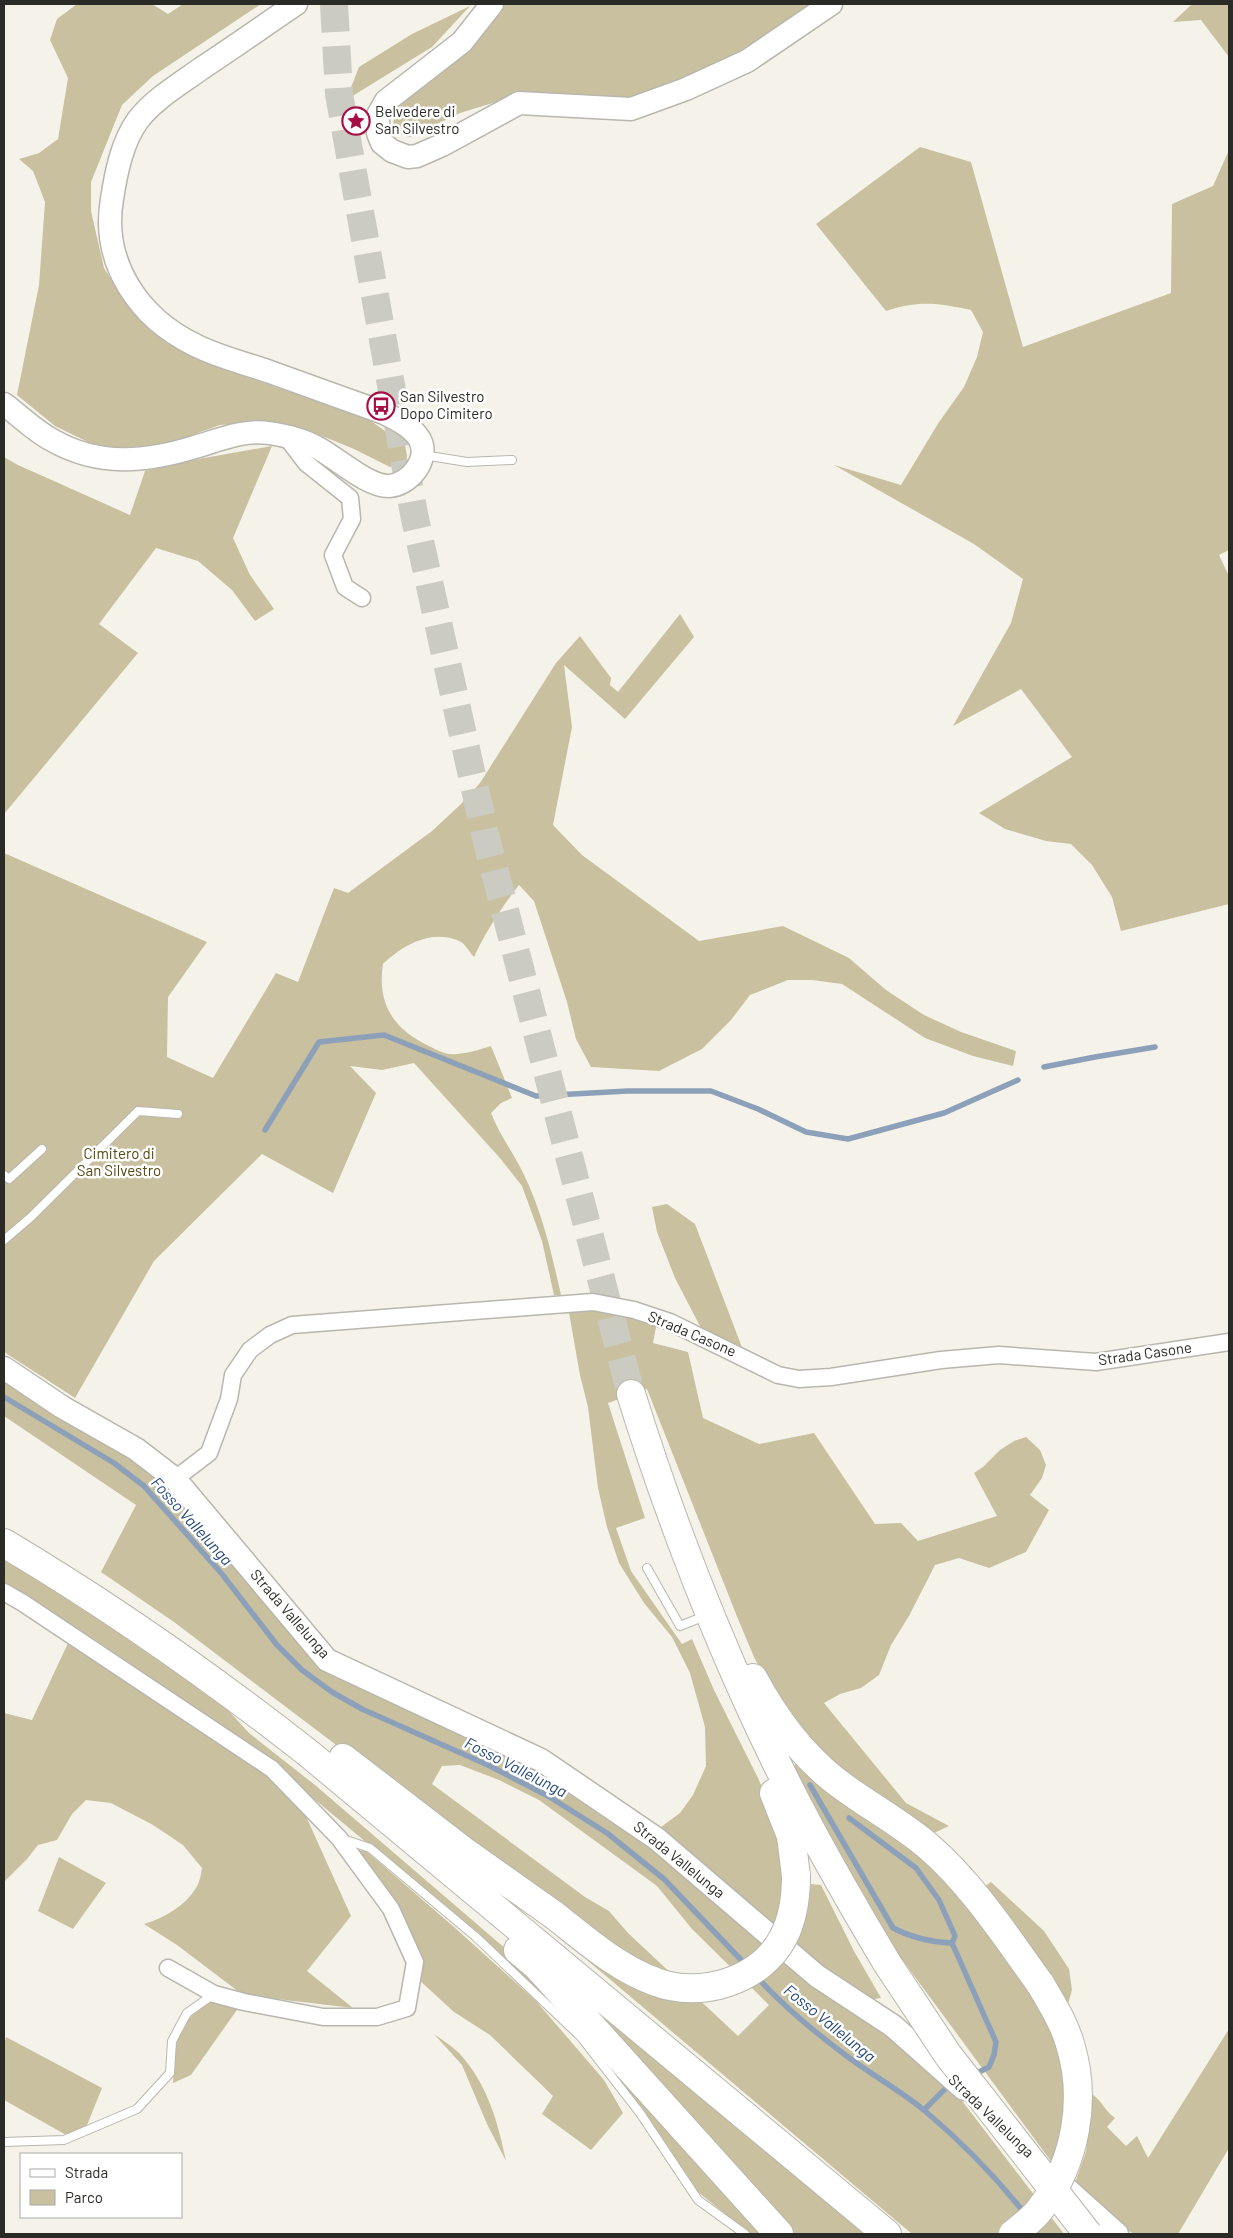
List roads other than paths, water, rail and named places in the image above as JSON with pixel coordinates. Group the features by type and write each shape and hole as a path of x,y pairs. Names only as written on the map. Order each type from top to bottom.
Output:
{"highway":[{"path":"631,1394 673,1523 714,1626 745,1698 818,1845 887,1963 948,2055 1088,2234"},
{"path":"4,1543 103,1604 254,1710 887,2234"},
{"path":"714,1626 739,1647 769,1705 795,1742 814,1762 855,1795 909,1830 942,1859 998,1926 1041,1985 1062,2023 1070,2044 1076,2071 1076,2128 1066,2163 1050,2195 1040,2210 1013,2234"},
{"path":"254,1710 278,1708 465,1852 608,1956 638,1975 658,1984 709,1988 724,1985 748,1973 775,1949 782,1940 791,1917 796,1896 796,1876 791,1836 780,1805 744,1728 745,1698"},
{"path":"481,1897 486,1923 537,1966 735,2188 779,2234"}],"street":[{"path":"4,404 52,440 78,452 108,460 128,461 162,457 236,435 254,432 270,433 315,446 375,484 387,486 401,484 416,470 421,455 420,440 408,427 387,414 195,346 161,326 137,301 120,271 111,240 110,212 114,186 122,152 137,121 153,105 174,89 296,4"},
{"path":"492,4 462,42 386,101 381,108 376,123 378,133 382,143 392,151 400,155 417,156 442,145 519,103 631,109 686,89 747,61 831,4"},
{"path":"287,438 306,463 350,498 352,519 333,555 345,587 362,598"},
{"name":"Strada Casone","path":"175,1479 209,1453 230,1399 233,1375 250,1350 270,1335 292,1325 593,1302 634,1310 670,1322 778,1375 799,1379 831,1377 941,1360 999,1355 1096,1362 1229,1342"},
{"name":"Strada Vallelunga","path":"4,1368 62,1407 136,1449 175,1479 327,1660 541,1760 657,1839 817,1976 893,2026 965,2090 1050,2174 1117,2234"},
{"path":"4,1592 272,1769 339,1838 391,1909 415,1962 407,2008 377,2017 324,2017 244,2002 214,1994 168,1968"}],"lane":[{"path":"421,455 467,462 512,460"},
{"path":"4,1240 31,1217 138,1110 178,1114"},
{"path":"4,1175 9,1179 42,1149"},
{"path":"647,1568 680,1626 714,1626"},
{"path":"339,1838 370,1848 476,1937 581,2037 640,2113 698,2200 745,2234"},
{"path":"4,2142 64,2140 137,2109 170,2073 172,2041 187,2013 214,1994"}],"waterway":[{"path":"265,1130 319,1042 384,1035 536,1096 628,1091 711,1091 758,1109 806,1132 848,1139 944,1113 1018,1080"},
{"path":"1044,1067 1155,1047"},
{"name":"Fosso Vallelunga","path":"4,1397 114,1463 144,1486 222,1574 277,1645 302,1670 332,1692 362,1709 490,1766 548,1796 607,1833 664,1879 746,1965"},
{"path":"810,1785 893,1928 922,1939 952,1943"},
{"path":"849,1818 916,1868 939,1900 955,1936 952,1943 996,2042 994,2055 989,2067 979,2072"},
{"name":"Fosso Vallelunga","path":"756,1976 820,2036 915,2103 939,2123 1003,2187 1026,2215"},
{"path":"924,2110 947,2087"}],"tunnel":[{"path":"334,4 339,94 414,514 484,830 631,1394"}],"place":[{"name":"Belvedere di San Silvestro","path":"356,121"},
{"name":"San Silvestro Dopo Cimitero","path":"381,406"}],"park label":[{"name":"Cimitero di San Silvestro","path":"119,1162"}]}
